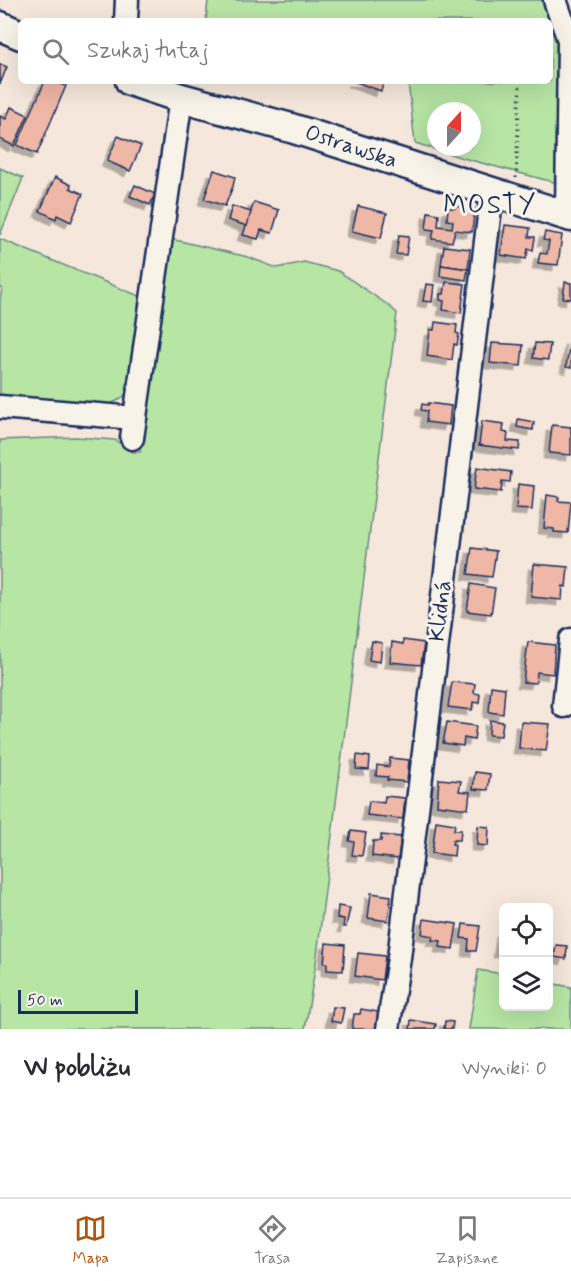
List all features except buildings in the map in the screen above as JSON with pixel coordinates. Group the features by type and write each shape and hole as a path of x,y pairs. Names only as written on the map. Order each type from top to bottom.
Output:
{"main road":[{"path":"0,26 18,34"},
{"name":"Ostrawska","path":"138,84 504,188 569,217"}],"street":[{"path":"126,18 127,0"},
{"path":"555,0 569,40 569,217"},
{"path":"0,406 133,428 181,98"},
{"name":"Klidná","path":"388,1029 504,188"},
{"path":"564,706 571,639"}],"path":[{"path":"504,188 516,161 520,84"}],"green space":[{"path":"208,0 547,0 552,18 283,18 273,15 272,18 206,18"},
{"path":"553,20 562,51 561,179 553,182 457,156 481,156 481,102 427,102 427,147 415,143 408,84 553,84"},
{"path":"0,168 23,178 0,235"},
{"path":"0,239 144,298 130,389 124,396 100,408 0,397 2,288 0,288"},
{"path":"171,239 248,257 277,268 304,262 338,271 397,313 316,963 305,1029 0,1029 0,440 76,437 115,440 133,452 140,452 140,418"},
{"path":"478,970 499,973 499,1011 553,1011 553,984 571,987 571,1029 469,1029"}],"district":[{"name":"MOSTY","path":"490,206"}]}
